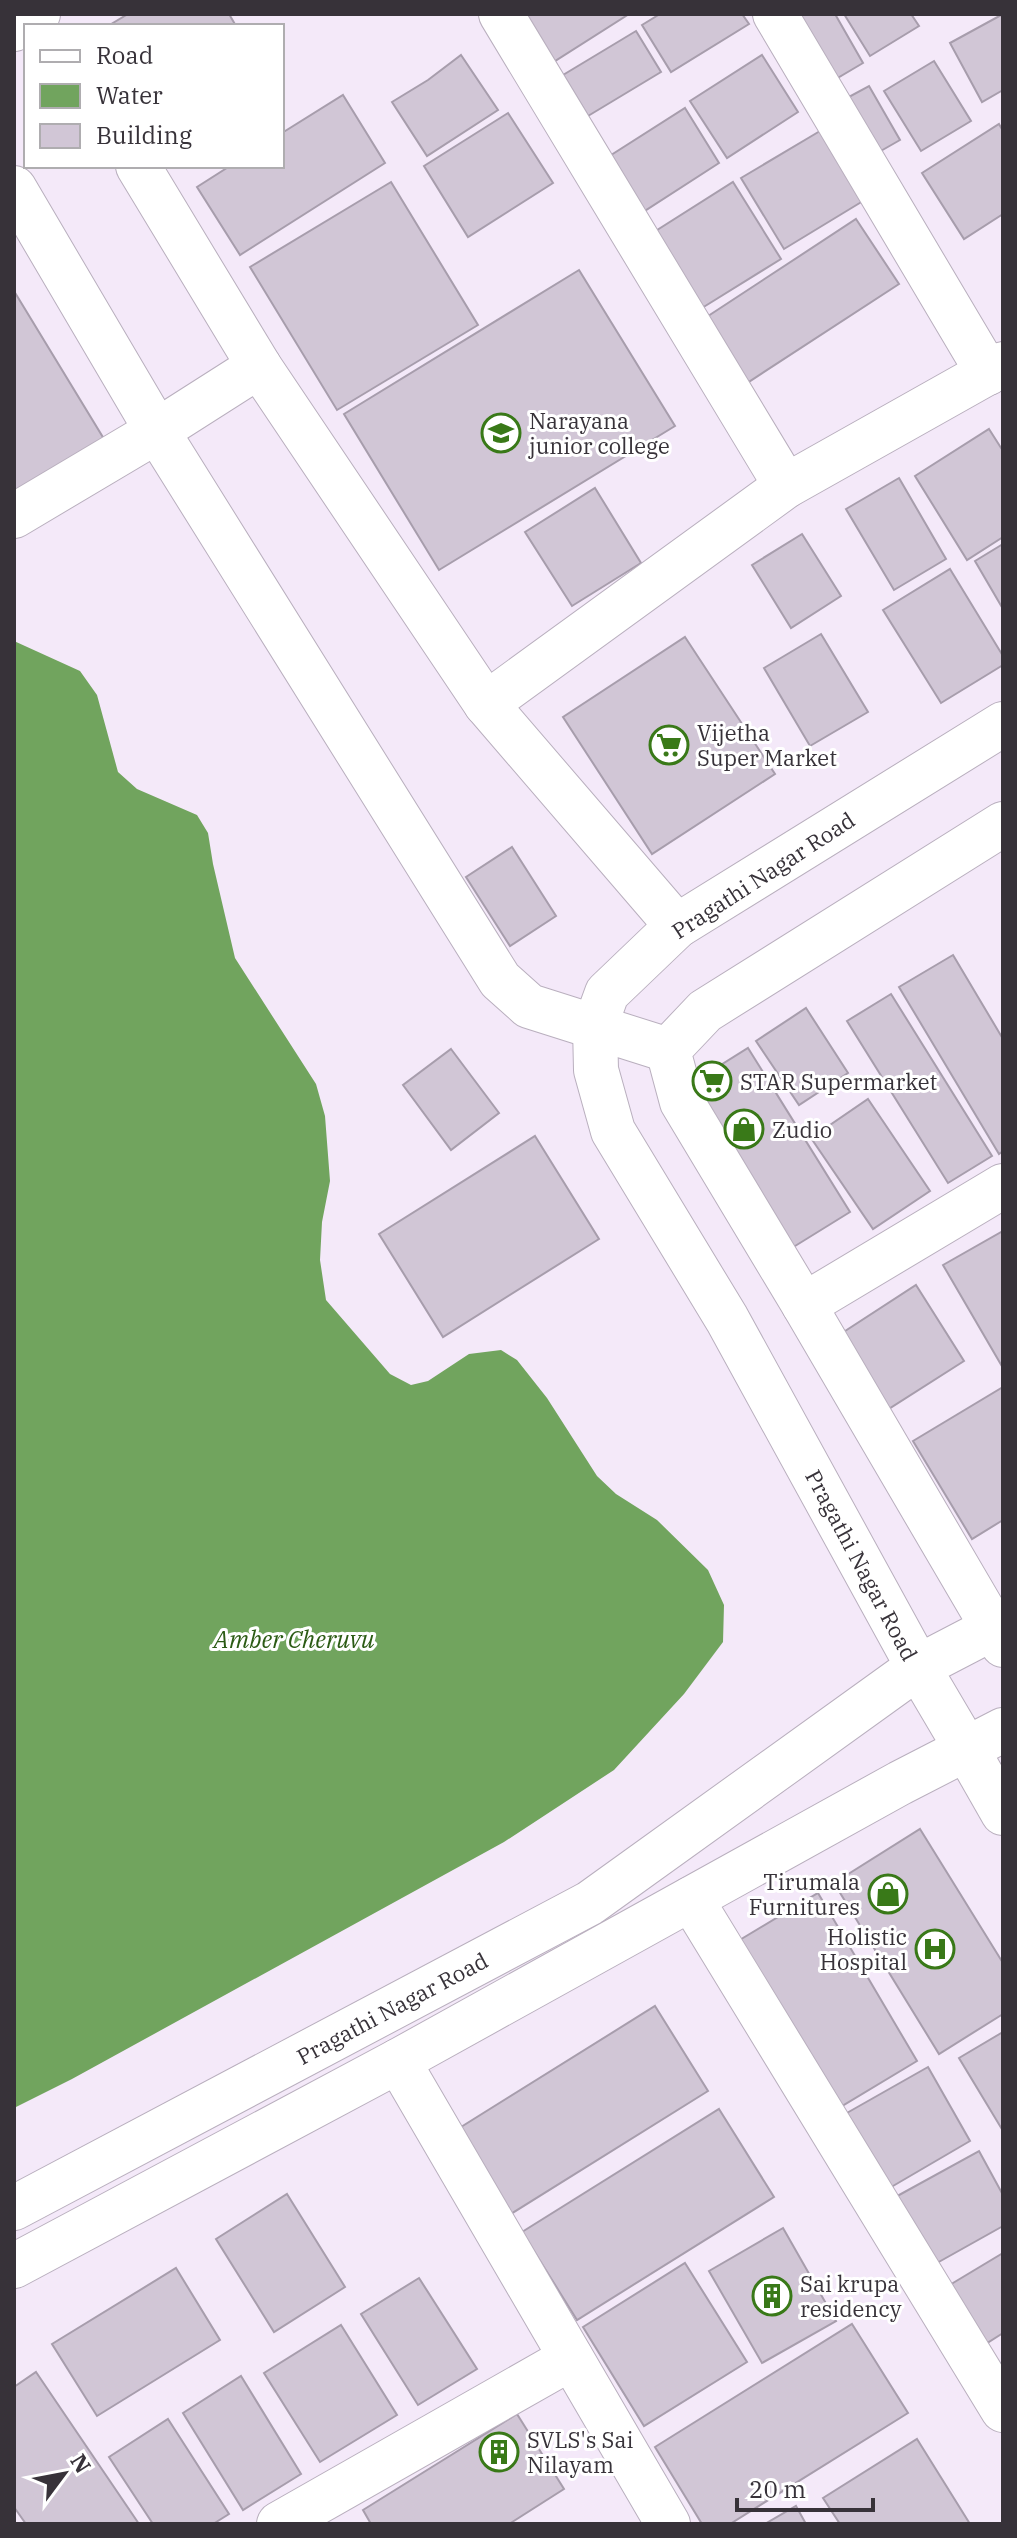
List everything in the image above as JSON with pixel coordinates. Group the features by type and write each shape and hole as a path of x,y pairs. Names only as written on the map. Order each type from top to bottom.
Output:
{"street":[{"path":"14,29 38,14"},
{"path":"501,14 786,486"},
{"path":"486,704 786,486 996,368 775,14"},
{"path":"139,168 259,366 486,704 677,926"},
{"path":"14,188 157,431 500,980 529,1006 668,1050"},
{"path":"14,516 259,366"},
{"name":"Pragathi Nagar Road","path":"14,2208 590,1903 918,1667 727,1319 613,1131 596,1070 595,1026 607,993 677,926 1003,724"},
{"path":"668,1050 705,1011 1003,824"},
{"path":"668,1050 682,1102 998,1637 918,1667 985,1740 1003,1813"},
{"path":"804,1305 1003,1186"},
{"path":"14,2266 398,2061 900,1783 985,1740"},
{"path":"691,1899 1003,2410"},
{"path":"398,2061 668,2524"},
{"path":"279,2524 571,2358"}],"water":[{"name":"Amber Cheruvu","path":"14,641 80,671 97,695 118,772 137,789 197,815 208,833 235,958 316,1084 325,1116 330,1181 322,1222 320,1260 326,1300 390,1374 411,1385 428,1381 469,1354 501,1350 517,1360 547,1398 597,1476 616,1494 657,1520 708,1570 724,1605 723,1642 684,1694 614,1770 504,1842 14,2108"}],"building":[{"path":"128,14 229,14 235,24 111,24"},
{"path":"509,14 629,14 544,68"},
{"path":"660,14 742,14 749,24 671,72 642,25"},
{"path":"795,14 835,14 863,63 824,86"},
{"path":"844,14 911,14 919,26 870,56"},
{"path":"1003,14 1003,90 982,102 950,43"},
{"path":"636,31 661,72 588,116 563,75"},
{"path":"461,55 498,110 427,156 392,102"},
{"path":"762,55 798,112 727,158 690,101"},
{"path":"934,61 971,121 921,151 884,91"},
{"path":"869,86 900,140 865,160 834,105"},
{"path":"343,95 385,163 240,255 197,187 227,168 284,168 284,132"},
{"path":"685,108 719,163 643,212 608,157"},
{"path":"508,113 553,183 468,237 424,166"},
{"path":"999,124 1003,131 1003,214 964,239 922,173"},
{"path":"820,131 863,201 784,249 741,178"},
{"path":"391,182 478,325 337,410 250,267"},
{"path":"733,182 781,259 702,308 654,232"},
{"path":"856,219 899,284 741,387 699,322"},
{"path":"579,270 675,426 439,570 344,414"},
{"path":"14,291 104,439 14,493"},
{"path":"989,429 1003,451 1003,537 967,560 915,476"},
{"path":"899,478 946,559 894,590 846,509"},
{"path":"595,488 641,563 572,606 525,532"},
{"path":"802,534 841,596 791,628 752,565"},
{"path":"1003,544 1003,609 975,561"},
{"path":"950,569 1003,656 1003,665 941,703 883,610"},
{"path":"821,634 868,712 810,746 764,668"},
{"name":"Vijetha Super Market","path":"685,637 775,774 652,854 563,717"},
{"path":"512,847 556,916 510,946 466,877"},
{"path":"953,955 1003,1039 1003,1151 999,1154 899,987"},
{"path":"891,994 992,1156 948,1183 847,1021"},
{"path":"806,1008 848,1073 799,1105 756,1041"},
{"path":"748,1048 850,1212 787,1251 684,1088"},
{"path":"451,1049 499,1113 451,1150 403,1085"},
{"path":"868,1099 930,1191 873,1229 811,1138"},
{"path":"535,1136 599,1239 443,1337 379,1234"},
{"path":"1003,1231 1003,1368 943,1265"},
{"path":"916,1285 964,1361 887,1410 839,1335"},
{"path":"1003,1387 1003,1520 972,1539 913,1441"},
{"path":"920,1829 1003,1963 1003,2014 939,2054 834,1883"},
{"path":"818,1893 917,2061 837,2109 738,1941"},
{"path":"655,2006 708,2091 506,2217 453,2132"},
{"path":"1003,2032 1003,2131 959,2058"},
{"path":"928,2067 970,2141 881,2193 838,2118"},
{"path":"719,2109 774,2197 577,2320 522,2232"},
{"path":"979,2151 1003,2195 1003,2226 928,2268 890,2200"},
{"path":"287,2194 345,2287 274,2332 216,2239"},
{"name":"Sai krupa residency","path":"783,2228 836,2321 762,2363 709,2271"},
{"path":"1003,2253 1003,2333 984,2345 948,2286"},
{"path":"685,2263 747,2362 644,2426 583,2327"},
{"path":"176,2268 220,2340 97,2416 52,2344"},
{"path":"419,2278 477,2369 418,2405 361,2314"},
{"path":"852,2324 908,2413 730,2524 702,2524 655,2447"},
{"path":"341,2325 397,2415 320,2462 264,2373"},
{"path":"36,2372 139,2524 26,2524 14,2507 14,2387"},
{"path":"241,2376 301,2474 243,2510 183,2413"},
{"name":"SVLS's Sai Nilayam","path":"517,2414 564,2489 509,2524 371,2524 363,2510"},
{"path":"168,2419 229,2514 213,2524 153,2524 109,2457"},
{"path":"917,2439 970,2524 840,2524 823,2498"},
{"path":"796,2506 806,2524 765,2524"}],"place":[{"name":"Narayana junior college","path":"501,433"},
{"name":"Vijetha Super Market","path":"669,745"},
{"name":"STAR Supermarket","path":"712,1081"},
{"name":"Zudio","path":"744,1129"},
{"name":"Tirumala Furnitures","path":"888,1894"},
{"name":"Holistic Hospital","path":"935,1949"},
{"name":"Sai krupa residency","path":"772,2296"},
{"name":"SVLS's Sai Nilayam","path":"499,2452"}]}
